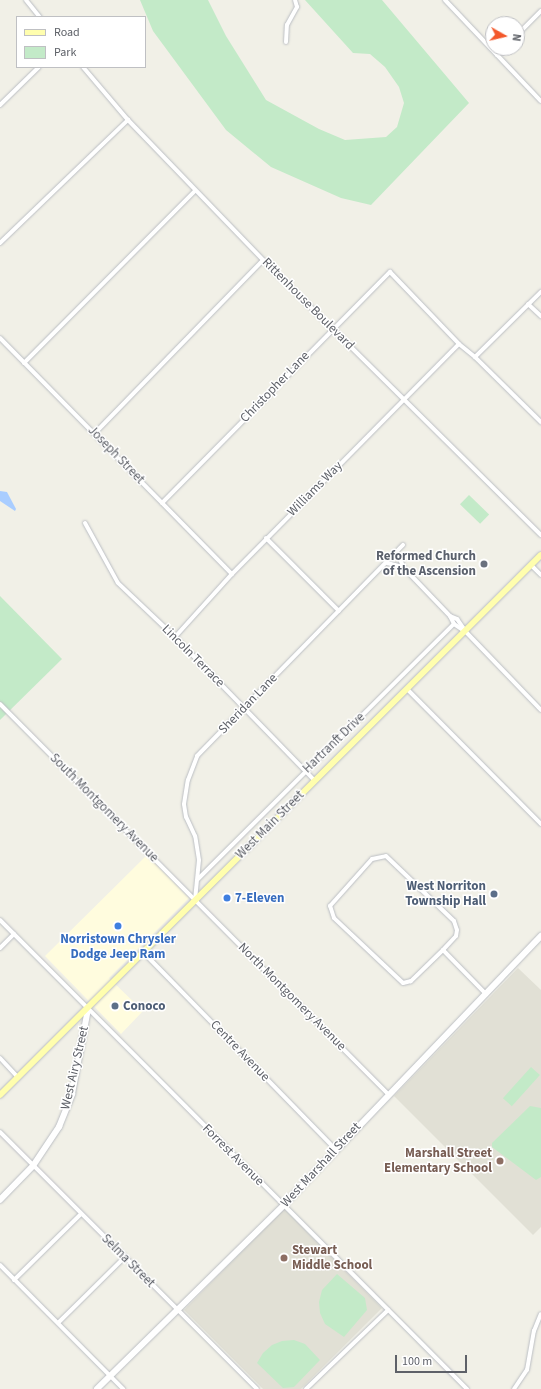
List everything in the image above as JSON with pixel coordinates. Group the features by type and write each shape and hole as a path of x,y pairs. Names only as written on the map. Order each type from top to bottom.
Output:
{"main road":[{"name":"West Main Street","path":"0,1095 144,953 314,780 408,690 541,555"}],"street":[{"path":"26,0 39,16"},
{"path":"286,42 288,25 297,7 295,0"},
{"path":"445,0 485,42"},
{"path":"525,27 541,12"},
{"path":"498,56 541,101"},
{"path":"0,105 37,68"},
{"name":"Rittenhouse Boulevard","path":"84,68 128,120 263,260 403,400 541,534"},
{"path":"0,243 128,120"},
{"path":"24,362 196,191"},
{"path":"95,433 263,260"},
{"name":"Christopher Lane","path":"162,503 332,328 390,272 459,344"},
{"path":"476,357 541,292"},
{"path":"528,304 541,316"},
{"name":"Joseph Street","path":"0,338 232,574"},
{"path":"459,344 476,357 541,422"},
{"name":"Williams Way","path":"174,637 266,538 459,344"},
{"name":"Lincoln Terrace","path":"85,523 118,583 174,637 314,780"},
{"path":"266,538 339,611"},
{"name":"Sheridan Lane","path":"195,900 198,880 197,847 184,804 188,780 197,756 398,553 403,545"},
{"path":"398,553 404,568 450,616 454,624 466,632"},
{"path":"387,563 404,568"},
{"path":"531,565 541,575"},
{"path":"450,616 458,619 466,632 541,710"},
{"name":"Hartranft Drive","path":"198,880 304,771 454,624"},
{"path":"408,690 541,824"},
{"name":"South Montgomery Avenue","path":"0,704 195,900"},
{"path":"386,856 456,926 456,936 443,950 411,981 403,984 334,918 330,906 372,859 386,856"},
{"name":"North Montgomery Avenue","path":"195,900 388,1094"},
{"name":"Forrest Avenue","path":"0,920 467,1389"},
{"path":"0,948 14,934"},
{"name":"West Marshall Street","path":"96,1389 284,1205 388,1094 541,936"},
{"path":"443,950 486,994"},
{"name":"Centre Avenue","path":"144,953 336,1150"},
{"name":"West Airy Street","path":"0,1200 33,1166 48,1147 66,1112 76,1077 88,1009"},
{"path":"0,1058 18,1077"},
{"name":"Selma Street","path":"0,1132 176,1310 257,1389"},
{"path":"14,1280 82,1214"},
{"path":"59,1322 125,1257"},
{"path":"0,1265 59,1322 123,1389"},
{"path":"306,1389 388,1310"},
{"path":"514,1389 527,1370 534,1331 541,1314"},
{"path":"518,1384 523,1389"}],"shaded area":[{"path":"147,855 189,898 109,978 143,1011 121,1034 45,956"},
{"name":"Marshall Street Elementary School","path":"518,968 541,990 541,1227 533,1235 394,1096"},
{"name":"Stewart Middle School","path":"284,1209 382,1308 301,1389 263,1389 184,1310"}],"green space":[{"path":"140,0 208,0 226,36 266,100 319,129 345,140 386,137 397,127 404,103 399,87 385,67 370,54 353,53 305,0 382,0 469,103 371,205 341,198 271,167 226,130 153,31"},
{"path":"469,495 489,514 480,524 460,504"},
{"path":"0,596 62,659 0,720"},
{"path":"531,1067 540,1075 512,1106 503,1098"},
{"path":"530,1106 541,1108 541,1177 536,1180 492,1147 492,1143"},
{"path":"337,1274 365,1298 367,1310 344,1337 325,1324 320,1313 319,1302 322,1290"},
{"path":"294,1340 305,1344 320,1360 294,1387 283,1388 257,1363 263,1353 272,1345 282,1341"}],"water":[{"path":"0,491 7,492 16,509 15,511 0,501"}],"place":[{"name":"Reformed Church of the Ascension","path":"484,564"},
{"name":"West Norriton Township Hall","path":"494,894"},
{"name":"7-Eleven","path":"227,898"},
{"name":"Norristown Chrysler Dodge Jeep Ram","path":"118,926"},
{"name":"Conoco","path":"115,1006"},
{"name":"Marshall Street Elementary School","path":"500,1161"},
{"name":"Stewart Middle School","path":"284,1258"}]}
